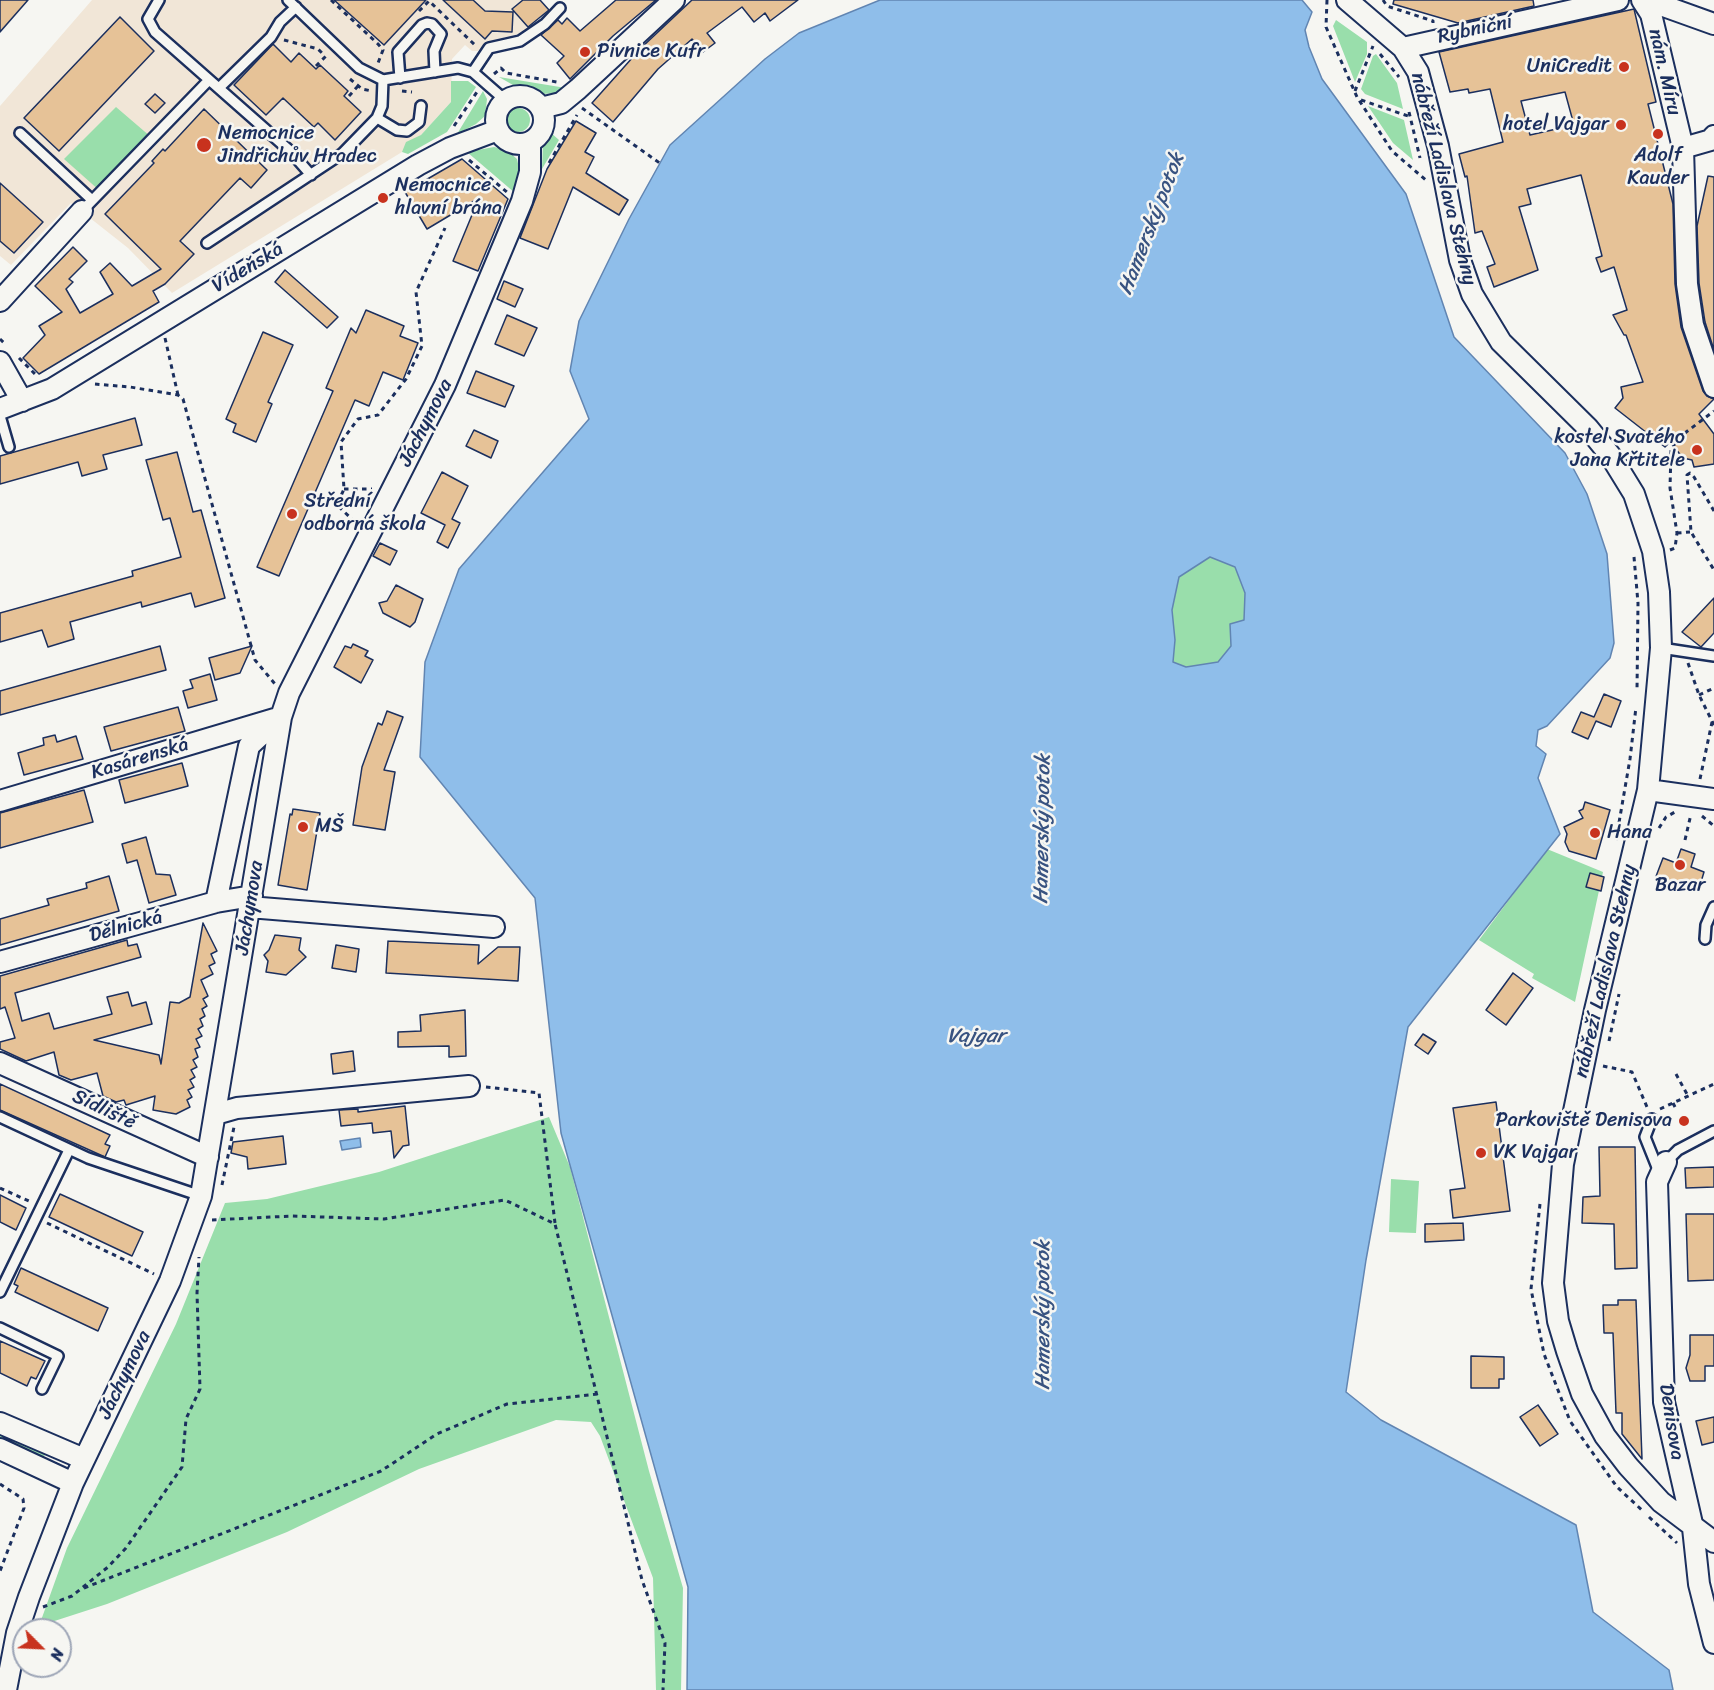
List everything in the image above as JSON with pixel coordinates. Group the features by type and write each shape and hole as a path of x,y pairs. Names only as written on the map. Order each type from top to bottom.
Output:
{"street":[{"path":"541,108 561,103 578,90 674,0"},
{"name":"nábřeží Ladislava Stehny","path":"1347,0 1403,48 1421,81 1438,146 1460,260 1472,294 1501,342 1588,428 1610,455 1625,477 1643,514 1655,562 1661,648 1648,789 1595,1010 1563,1164 1554,1283 1558,1322 1567,1352 1582,1394 1605,1436 1661,1502 1714,1542"},
{"name":"Rybniční","path":"1403,48 1437,38 1618,0"},
{"name":"nám. Míru","path":"1642,0 1651,14 1683,148 1687,284 1693,325 1714,387"},
{"path":"1647,0 1714,24"},
{"path":"525,96 541,108 543,124 541,131 530,141 522,144 508,141 498,130 496,114 505,100 525,96"},
{"name":"Vídeňská","path":"0,408 52,389 418,165 450,148 498,130"},
{"path":"1683,148 1713,138"},
{"name":"Jáchymova","path":"6,1690 9,1631 84,1459 160,1302 201,1196 281,717 289,693 446,386 522,201 530,172 530,141"},
{"path":"0,300 87,205"},
{"path":"0,362 22,401"},
{"path":"216,902 249,746 281,717"},
{"name":"Kasárenská","path":"0,801 281,717"},
{"path":"1648,789 1700,803"},
{"name":"Dělnická","path":"0,962 216,902 251,902 494,927"},
{"name":"Sídliště","path":"0,1064 208,1157"},
{"path":"216,1114 237,1108 469,1086"},
{"name":"Denisova","path":"1663,1168 1657,1182 1664,1402 1693,1528 1695,1558 1714,1643"},
{"path":"0,1423 84,1459"},
{"path":"0,1449 73,1483"}],"lane":[{"path":"159,0 148,19 155,32 290,151 311,175"},
{"path":"288,0 358,68 379,78 400,78 458,68 473,72 505,100"},
{"path":"220,87 271,37 280,22 296,7"},
{"path":"473,72 489,48 520,41 545,24 560,8"},
{"path":"400,78 398,52 422,25 427,23 432,24 441,34 434,51 435,72"},
{"path":"207,243 343,153 377,118 382,106 379,78"},
{"path":"20,133 87,205 208,81"},
{"path":"377,118 397,130 407,131 419,122 421,106"},
{"path":"0,416 9,447"},
{"path":"1661,648 1714,657"},
{"path":"1705,939 1706,925 1714,906"},
{"path":"0,1117 69,1150 201,1196"},
{"path":"1652,1119 1645,1137 1663,1168 1678,1150 1714,1131"},
{"path":"0,1292 69,1150"},
{"path":"0,1328 58,1356 42,1389"}],"path":[{"path":"331,0 383,50 379,78"},
{"path":"1327,0 1326,27 1354,92 1392,151 1427,181 1424,170"},
{"path":"1383,0 1387,6 1433,21 1437,38"},
{"path":"271,37 318,49 326,56 316,66"},
{"path":"1354,92 1373,45 1399,78"},
{"path":"349,96 358,86"},
{"path":"1360,99 1408,116 1421,159"},
{"path":"544,172 582,108 661,164"},
{"path":"464,156 513,197"},
{"path":"361,527 337,505 344,489 341,442 358,419 378,416 406,379 422,346 416,292 445,228"},
{"path":"165,337 178,395"},
{"path":"90,383 178,395 183,399 255,660 276,686"},
{"path":"1667,541 1670,550 1675,548 1677,533 1670,488 1671,451 1677,440 1714,411"},
{"path":"1714,511 1694,477 1690,473 1687,475 1690,532 1714,569"},
{"path":"344,489 380,489"},
{"path":"1677,533 1690,532"},
{"path":"1614,847 1630,759 1637,691 1638,603 1634,555"},
{"path":"1686,840 1700,803 1713,724 1699,695 1714,688"},
{"path":"1700,803 1708,820 1714,826"},
{"path":"1657,831 1663,821 1672,814 1700,803"},
{"path":"1603,1066 1632,1072 1652,1119"},
{"path":"1676,1074 1688,1096"},
{"path":"1676,1109 1673,1102 1714,1084"},
{"path":"469,1086 517,1088 539,1093 555,1224 642,1580 665,1643 663,1690"},
{"path":"0,1188 41,1207"},
{"path":"212,1220 292,1216 384,1220 505,1200 555,1224"},
{"path":"1541,1200 1536,1223 1531,1289 1544,1354 1570,1421 1617,1487 1695,1558"},
{"path":"46,1223 159,1276"},
{"path":"84,1588 126,1548 182,1467 186,1419 200,1389 197,1293 200,1253"},
{"path":"37,1609 56,1603 84,1588 381,1472 437,1434 507,1404 598,1394"},
{"path":"0,1484 23,1499 24,1508 0,1571"}],"shaded area":[{"name":"Nemocnice Jindřichův Hradec","path":"92,0 540,0 549,10 522,33 486,42 478,51 472,51 465,45 452,59 451,102 402,152 172,293 128,248 71,203 11,265 0,256 0,106"}],"green space":[{"path":"1336,20 1367,42 1367,54 1355,82 1333,26"},
{"path":"1376,54 1397,83 1403,109 1365,94 1361,89 1373,56"},
{"path":"499,77 566,88 558,93 542,94 513,85"},
{"path":"451,81 468,81 476,87 447,132 408,154 402,152 406,142 421,135 451,102"},
{"path":"483,91 487,99 485,116 476,124 457,134"},
{"path":"1368,106 1404,120 1413,160 1393,143"},
{"path":"116,107 151,137 100,191 64,159"},
{"path":"518,108 523,109 529,115 529,125 523,131 518,132 513,131 507,125 506,120 507,115 513,109"},
{"path":"550,132 559,140 542,169 543,142"},
{"path":"494,147 507,150 517,159 521,177 515,193 467,152"},
{"path":"1210,557 1235,567 1245,593 1244,621 1231,646 1218,662 1186,668 1173,662 1175,640 1172,610 1179,577"},
{"path":"1547,849 1603,872 1575,1002 1532,978 1534,974 1479,940"},
{"path":"549,1117 570,1167 649,1471 683,1588 681,1690 656,1690 653,1578 600,1436 591,1422 556,1420 419,1469 287,1532 107,1604 64,1618 42,1618 67,1548 176,1324 225,1203 267,1199 379,1172"},
{"path":"1391,1179 1419,1181 1416,1233 1389,1232"},
{"path":"0,1432 46,1452 43,1459 0,1440"}],"water":[{"name":"Vajgar","path":"880,0 1302,0 1312,12 1305,30 1322,79 1406,194 1454,337 1565,453 1587,494 1607,554 1614,643 1610,658 1547,726 1538,730 1536,746 1546,754 1538,778 1560,834 1408,1027 1366,1260 1346,1392 1381,1420 1576,1525 1593,1612 1669,1670 1673,1690 687,1690 688,1587 561,1133 535,898 420,757 425,662 459,569 589,419 570,371 579,321 629,219 670,145 765,59 799,33","holes":["1210,557 1235,567 1245,593 1244,620 1230,624 1231,646 1218,662 1186,667 1173,662 1175,640 1172,610 1179,577"]},
{"path":"360,1138 361,1147 342,1150 340,1141"}],"building":[{"path":"0,0 28,0 0,32"},
{"path":"334,0 426,0 384,45"},
{"path":"443,0 473,0 485,11 513,12 512,32 492,31 485,39"},
{"path":"523,0 540,0 549,10 528,27 512,9"},
{"path":"616,0 656,0 613,36 570,79 557,63 564,56 541,35 558,20 562,24 567,18 580,31"},
{"path":"692,0 798,0 770,21 765,13 754,22 742,7 707,33 715,43 703,52 692,39 658,69 613,122 592,103 641,48"},
{"path":"1394,0 1533,0 1534,6 1458,23 1393,4"},
{"path":"1634,9 1656,102 1648,104 1673,204 1675,284 1681,327 1703,391 1714,399 1699,414 1714,434 1714,464 1694,467 1692,460 1683,458 1670,442 1665,447 1615,408 1623,398 1621,387 1643,382 1626,335 1613,315 1627,310 1614,267 1601,272 1596,258 1602,256 1581,175 1527,189 1531,204 1519,207 1538,270 1494,287 1487,267 1495,264 1482,231 1475,233 1467,176 1465,177 1459,154 1503,142 1490,89 1469,93 1468,89 1450,92 1439,52","holes":["1565,92 1574,125 1530,135 1521,101"]},
{"path":"120,17 154,51 59,151 24,118"},
{"path":"273,44 291,62 299,53 316,69 320,65 348,91 344,96 361,112 335,140 318,123 314,127 283,98 266,115 234,85"},
{"path":"155,94 165,103 155,113 145,104"},
{"path":"204,109 267,170 251,188 240,178 180,241 194,254 165,284 153,291 159,302 39,374 23,358 45,335 39,326 62,312 35,286 73,247 87,261 69,279 73,282 66,289 80,313 113,294 100,272 110,263 132,286 161,269 105,214 154,163 152,161 163,149 165,151"},
{"path":"576,121 596,133 585,152 594,157 586,173 628,200 619,215 573,187 548,249 520,238 547,169"},
{"path":"462,159 508,199 478,271 453,261 479,198 427,229 405,192"},
{"path":"1708,176 1714,177 1714,350 1705,322 1699,283 1697,226"},
{"path":"0,183 43,222 14,253 0,241"},
{"path":"285,270 338,317 327,328 275,282"},
{"path":"504,281 523,289 515,307 497,299"},
{"path":"366,310 404,326 400,336 418,343 403,380 383,372 369,406 355,400 279,576 257,567 333,391 326,388 351,328 356,333"},
{"path":"507,315 537,328 524,356 495,344"},
{"path":"263,332 293,345 268,402 272,404 256,442 233,432 236,424 226,419"},
{"path":"476,371 514,386 505,407 467,393"},
{"path":"135,418 142,445 103,455 107,469 82,476 78,462 0,484 0,456"},
{"path":"474,430 498,441 491,458 466,446"},
{"path":"177,452 193,512 201,510 225,598 195,607 191,593 142,607 141,602 70,622 74,639 48,647 42,630 0,642 0,613 133,576 132,571 181,557 170,518 163,520 146,460"},
{"path":"442,472 468,486 452,519 460,523 448,548 437,542 445,525 421,513"},
{"path":"380,543 397,551 390,565 373,556"},
{"path":"396,585 423,599 415,622 410,627 383,613 379,603 387,601"},
{"path":"1714,598 1714,633 1701,647 1682,632"},
{"path":"353,644 368,651 365,656 373,660 361,683 334,667 345,646 351,648"},
{"path":"160,646 166,670 0,715 0,691"},
{"path":"252,646 240,673 215,680 209,658"},
{"path":"210,674 217,700 188,708 183,691 193,688 190,680"},
{"path":"1604,694 1621,701 1611,727 1596,721 1588,739 1572,732 1581,712 1594,717"},
{"path":"178,707 185,731 111,751 104,727"},
{"path":"387,711 403,717 384,770 395,772 385,830 353,825 362,767 378,723 382,725"},
{"path":"55,735 57,742 76,736 83,759 24,775 18,753 44,745 43,738"},
{"path":"182,763 188,786 125,803 119,780"},
{"path":"84,790 93,822 0,848 0,813"},
{"path":"1585,802 1610,810 1596,859 1569,851 1565,842 1567,834 1564,827 1583,818 1579,811 1583,809"},
{"path":"293,809 320,813 307,890 278,885 290,814 292,815"},
{"path":"146,837 156,874 170,875 176,895 149,903 137,860 127,863 122,844"},
{"path":"1681,849 1695,854 1691,867 1704,872 1698,892 1655,879 1663,858 1676,863"},
{"path":"1590,873 1604,877 1601,891 1586,887"},
{"path":"109,876 119,911 0,945 0,919 49,905 47,899 87,888 86,883"},
{"path":"203,923 217,951 211,954 215,963 209,966 213,974 201,980 208,996 203,999 207,1006 202,1009 205,1016 200,1019 203,1026 198,1029 202,1036 196,1039 200,1047 195,1049 198,1057 193,1060 197,1067 191,1070 195,1077 190,1080 194,1087 188,1090 192,1097 187,1100 190,1107 176,1114 153,1110 155,1096 126,1105 124,1100 116,1102 103,1096 97,1073 71,1080 59,1075 54,1052 26,1061 0,1049 0,1042 15,1038 5,1007 0,1009 0,976 127,940 128,946 137,944 141,957 15,993 22,1021 49,1013 54,1029 112,1014 107,997 128,992 132,1006 146,1002 152,1024 94,1040 159,1055 161,1064 170,1002 179,1003 190,997"},
{"path":"275,935 301,938 299,950 306,957 286,975 266,972 268,961 264,955 269,950"},
{"path":"388,941 479,945 478,964 498,947 520,947 518,981 386,973"},
{"path":"336,945 359,949 356,972 332,968"},
{"path":"1513,973 1533,988 1506,1025 1486,1010"},
{"path":"465,1010 466,1056 449,1057 449,1046 398,1047 398,1032 421,1031 420,1015"},
{"path":"1423,1034 1436,1042 1428,1054 1415,1045"},
{"path":"353,1051 355,1071 333,1074 331,1054"},
{"path":"0,1084 110,1135 105,1144 110,1146 105,1157 0,1110"},
{"name":"VK Vajgar","path":"1496,1102 1510,1211 1453,1218 1450,1190 1465,1188 1453,1108"},
{"path":"405,1106 409,1145 403,1146 394,1158 391,1131 373,1133 372,1123 341,1126 339,1110 358,1109 358,1112"},
{"path":"283,1136 286,1164 248,1169 247,1157 231,1153 233,1142"},
{"path":"1599,1147 1635,1147 1637,1268 1615,1269 1614,1224 1582,1223 1583,1197 1600,1196"},
{"path":"1714,1167 1714,1187 1686,1188 1685,1168"},
{"path":"60,1194 143,1232 132,1256 49,1217"},
{"path":"0,1195 26,1208 16,1230 0,1222"},
{"path":"1686,1214 1714,1214 1714,1280 1688,1281"},
{"path":"1463,1223 1464,1240 1425,1242 1425,1224"},
{"path":"21,1268 108,1308 98,1331 15,1292 18,1286 14,1284"},
{"path":"1618,1300 1636,1300 1642,1459 1622,1434 1622,1413 1616,1413 1613,1333 1604,1333 1603,1305 1618,1305"},
{"path":"1690,1335 1714,1335 1714,1366 1705,1366 1705,1381 1690,1381 1686,1368 1690,1355"},
{"path":"0,1341 45,1361 36,1379 31,1377 27,1386 0,1373"},
{"path":"1471,1356 1504,1357 1504,1379 1499,1379 1499,1388 1471,1388"},
{"path":"1538,1405 1558,1434 1540,1446 1520,1417"},
{"path":"1714,1417 1714,1442 1702,1445 1696,1421"}],"place":[{"name":"Pivnice Kufr","path":"585,52"},
{"name":"UniCredit","path":"1624,67"},
{"name":"hotel Vajgar","path":"1621,125"},
{"name":"Adolf Kauder","path":"1658,134"},
{"name":"Nemocnice Jindřichův Hradec","path":"204,145"},
{"name":"Nemocnice hlavní brána","path":"383,198"},
{"name":"kostel Svatého Jana Křtitele","path":"1697,450"},
{"name":"Střední odborná škola","path":"292,514"},
{"name":"MŠ","path":"303,827"},
{"name":"Hana","path":"1595,833"},
{"name":"Bazar","path":"1680,865"},
{"name":"Parkoviště Denisova","path":"1684,1121"},
{"name":"VK Vajgar","path":"1481,1153"}],"water label":[{"name":"Hamerský potok","path":"1152,224"},
{"name":"Hamerský potok","path":"1043,829"},
{"name":"Hamerský potok","path":"1044,1315"}]}
